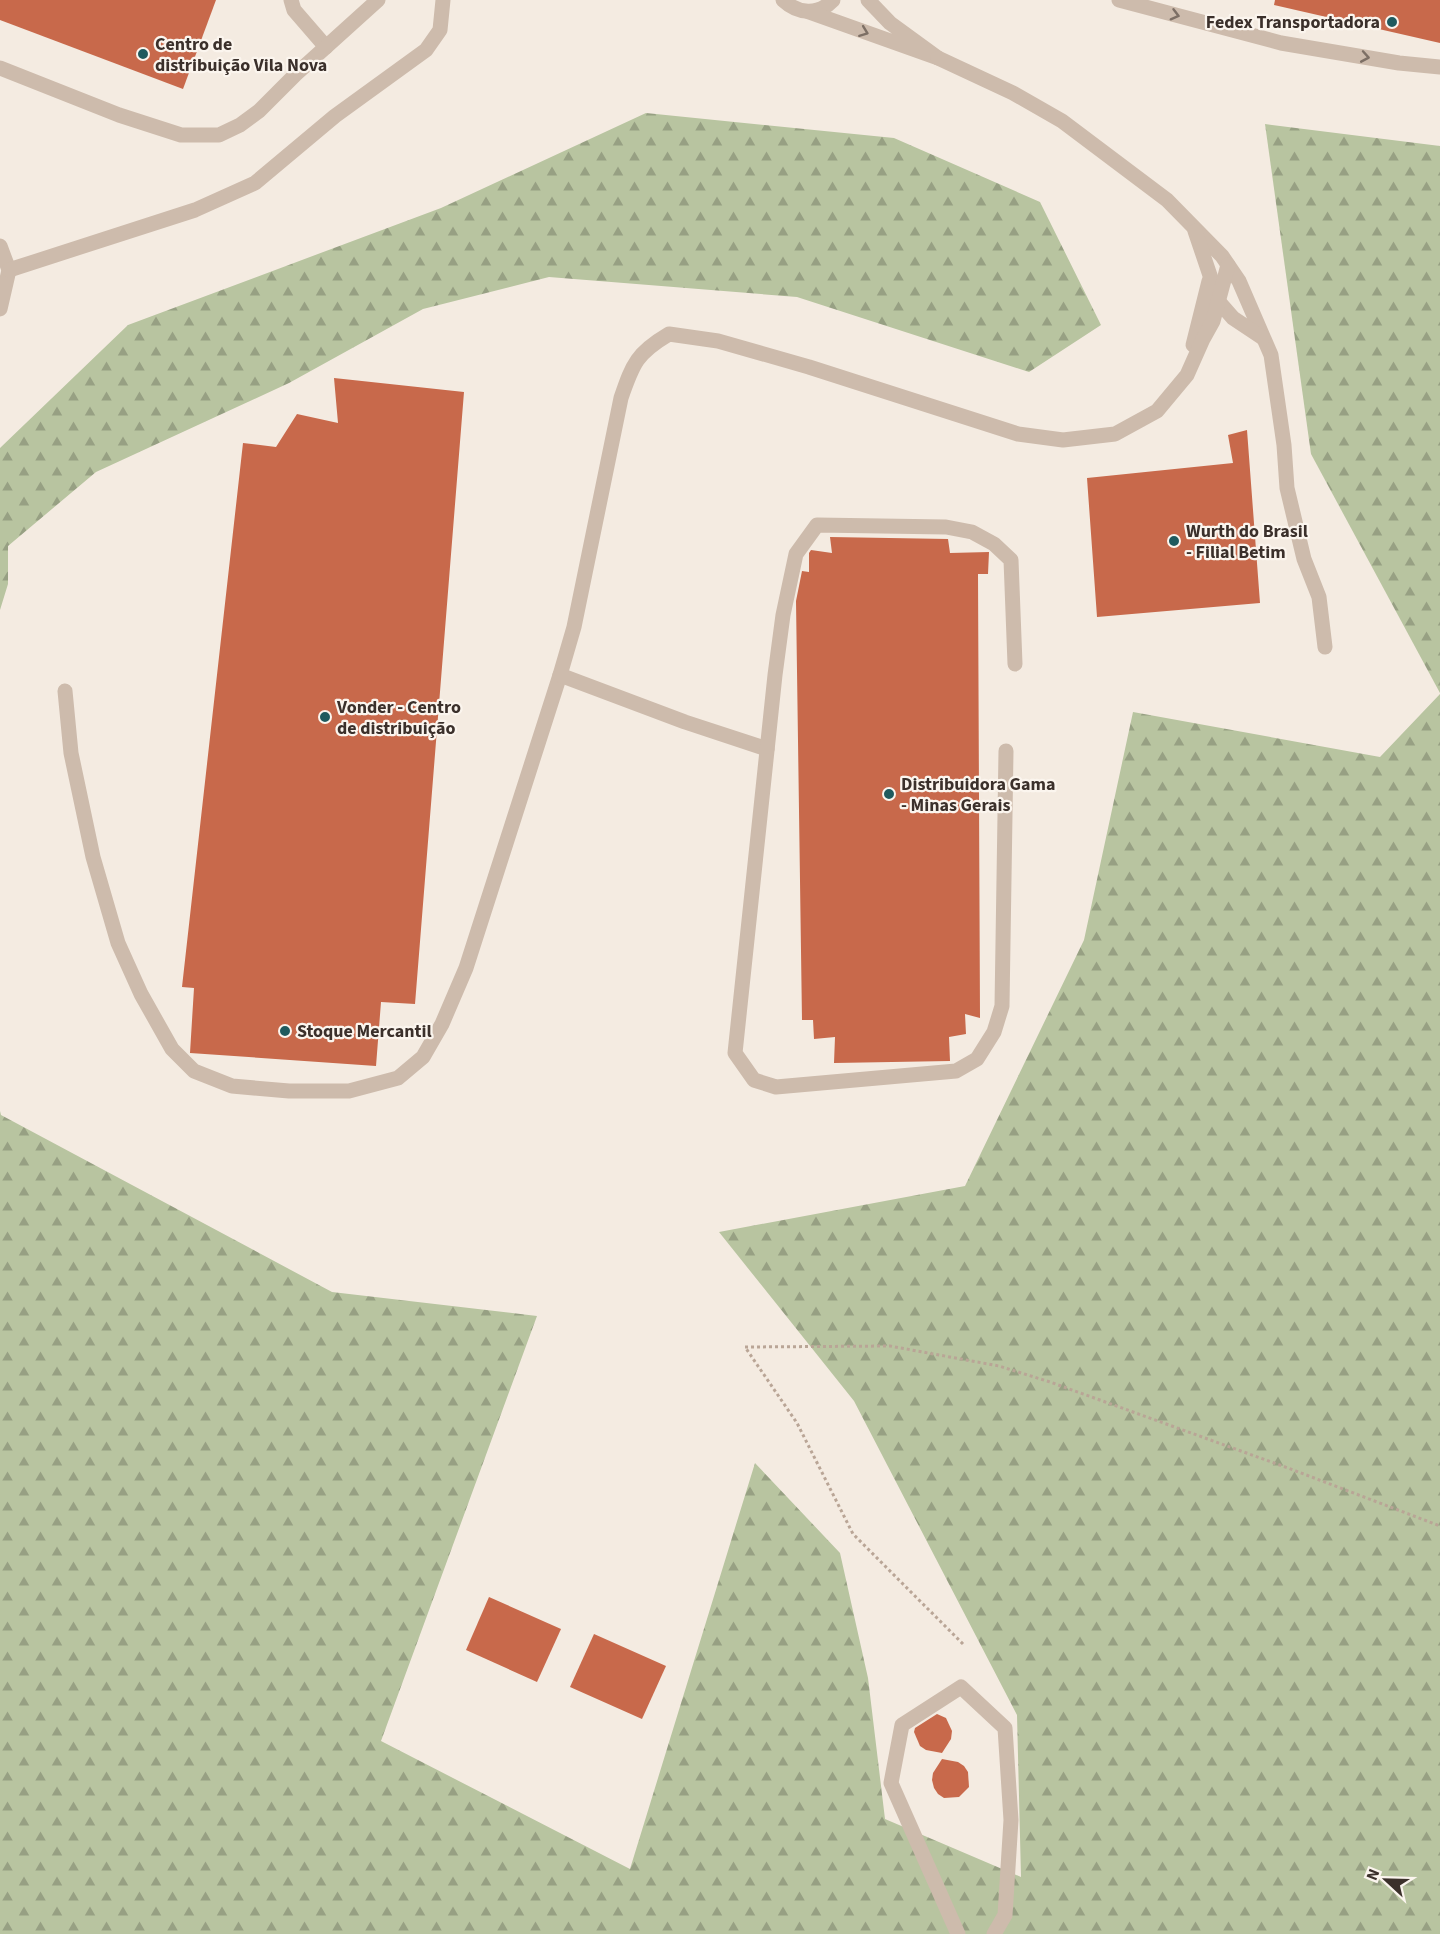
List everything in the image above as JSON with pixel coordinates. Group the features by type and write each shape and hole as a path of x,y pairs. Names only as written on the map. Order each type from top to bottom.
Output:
{"lane":[{"path":"291,0 294,10 326,47"},
{"path":"0,68 118,115 181,135 219,135 240,125 259,111 296,74 378,0"},
{"path":"9,270 195,210 255,183 334,116 426,50 440,30 443,0"},
{"path":"783,0 799,10 938,58 1012,93 1062,121 1167,200 1192,224 1228,265 1239,281 1254,312 1271,355 1284,446 1287,488 1304,559 1320,597 1325,647"},
{"path":"809,12 819,10 832,0"},
{"path":"868,0 890,23 938,58"},
{"path":"1119,0 1281,43 1440,68"},
{"path":"1192,224 1219,302 1233,318 1263,338"},
{"path":"0,246 9,270 0,309"},
{"path":"65,691 71,753 78,788 93,856 117,943 141,994 172,1049 194,1071 232,1086 288,1091 349,1091 398,1078 423,1057 442,1024 466,968 574,627 621,398 631,368 648,346 669,334 718,341 809,367 1018,434 1063,440 1115,434 1157,411 1187,375 1213,321 1228,265"},
{"path":"1187,375 1210,278"},
{"path":"1006,751 1002,1006 994,1032 977,1059 956,1071 776,1087 754,1080 735,1053 775,675 789,580 796,554 817,525 946,527 972,532 994,544 1011,560 1015,664"},
{"path":"560,675 685,722 767,749"},
{"path":"958,1934 891,1783 903,1725 961,1687 1005,1728 1011,1820 1005,1915 994,1934"}],"path":[{"path":"963,1644 853,1534 797,1423 745,1347 890,1346 999,1366 1050,1382 1288,1468 1440,1526"}],"green space":[{"path":"646,113 894,138 1040,202 1101,325 1029,372 797,297 549,277 423,309 289,383 96,472 8,546 8,584 0,610 0,448 128,325 441,208"},
{"path":"1265,124 1440,146 1440,693 1311,454"},
{"path":"1440,694 1440,1934 0,1934 0,1111 1,1115 332,1292 537,1316 381,1741 630,1869 755,1463 840,1553 868,1678 885,1819 1021,1877 1017,1715 854,1401 719,1232 965,1186 1084,940 1133,712 1380,757"}],"building":[{"name":"Centro de distribuição Vila Nova","path":"0,0 216,0 183,89 0,20"},
{"name":"Fedex Transportadora","path":"1275,0 1440,0 1440,43 1274,5"},
{"name":"Vonder - Centro de distribuição","path":"334,378 464,392 415,1004 381,1002 376,1066 190,1053 194,988 182,987 243,443 276,447 297,414 338,423"},
{"name":"Wurth do Brasil - Filial Betim","path":"1247,430 1260,603 1097,617 1087,478 1233,463 1228,435"},
{"name":"Distribuidora Gama - Minas Gerais","path":"830,537 948,539 950,553 989,552 988,574 978,574 980,1018 965,1014 966,1034 949,1037 950,1061 834,1063 835,1037 814,1039 813,1020 802,1020 796,601 802,571 809,572 809,553 811,550 832,553"},
{"path":"489,1597 561,1629 537,1682 466,1650"},
{"path":"594,1634 666,1666 642,1719 570,1687"},
{"path":"937,1714 946,1718 952,1731 951,1739 942,1753 926,1750 920,1746 914,1732 915,1728"},
{"path":"942,1759 958,1762 968,1772 969,1787 959,1797 944,1798 934,1788 933,1773"}],"place":[{"name":"Fedex Transportadora","path":"1392,22"},
{"name":"Centro de distribuição Vila Nova","path":"143,54"},
{"name":"Wurth do Brasil - Filial Betim","path":"1174,541"},
{"name":"Vonder - Centro de distribuição","path":"325,717"},
{"name":"Distribuidora Gama - Minas Gerais","path":"889,794"},
{"name":"Stoque Mercantil","path":"285,1031"}]}
